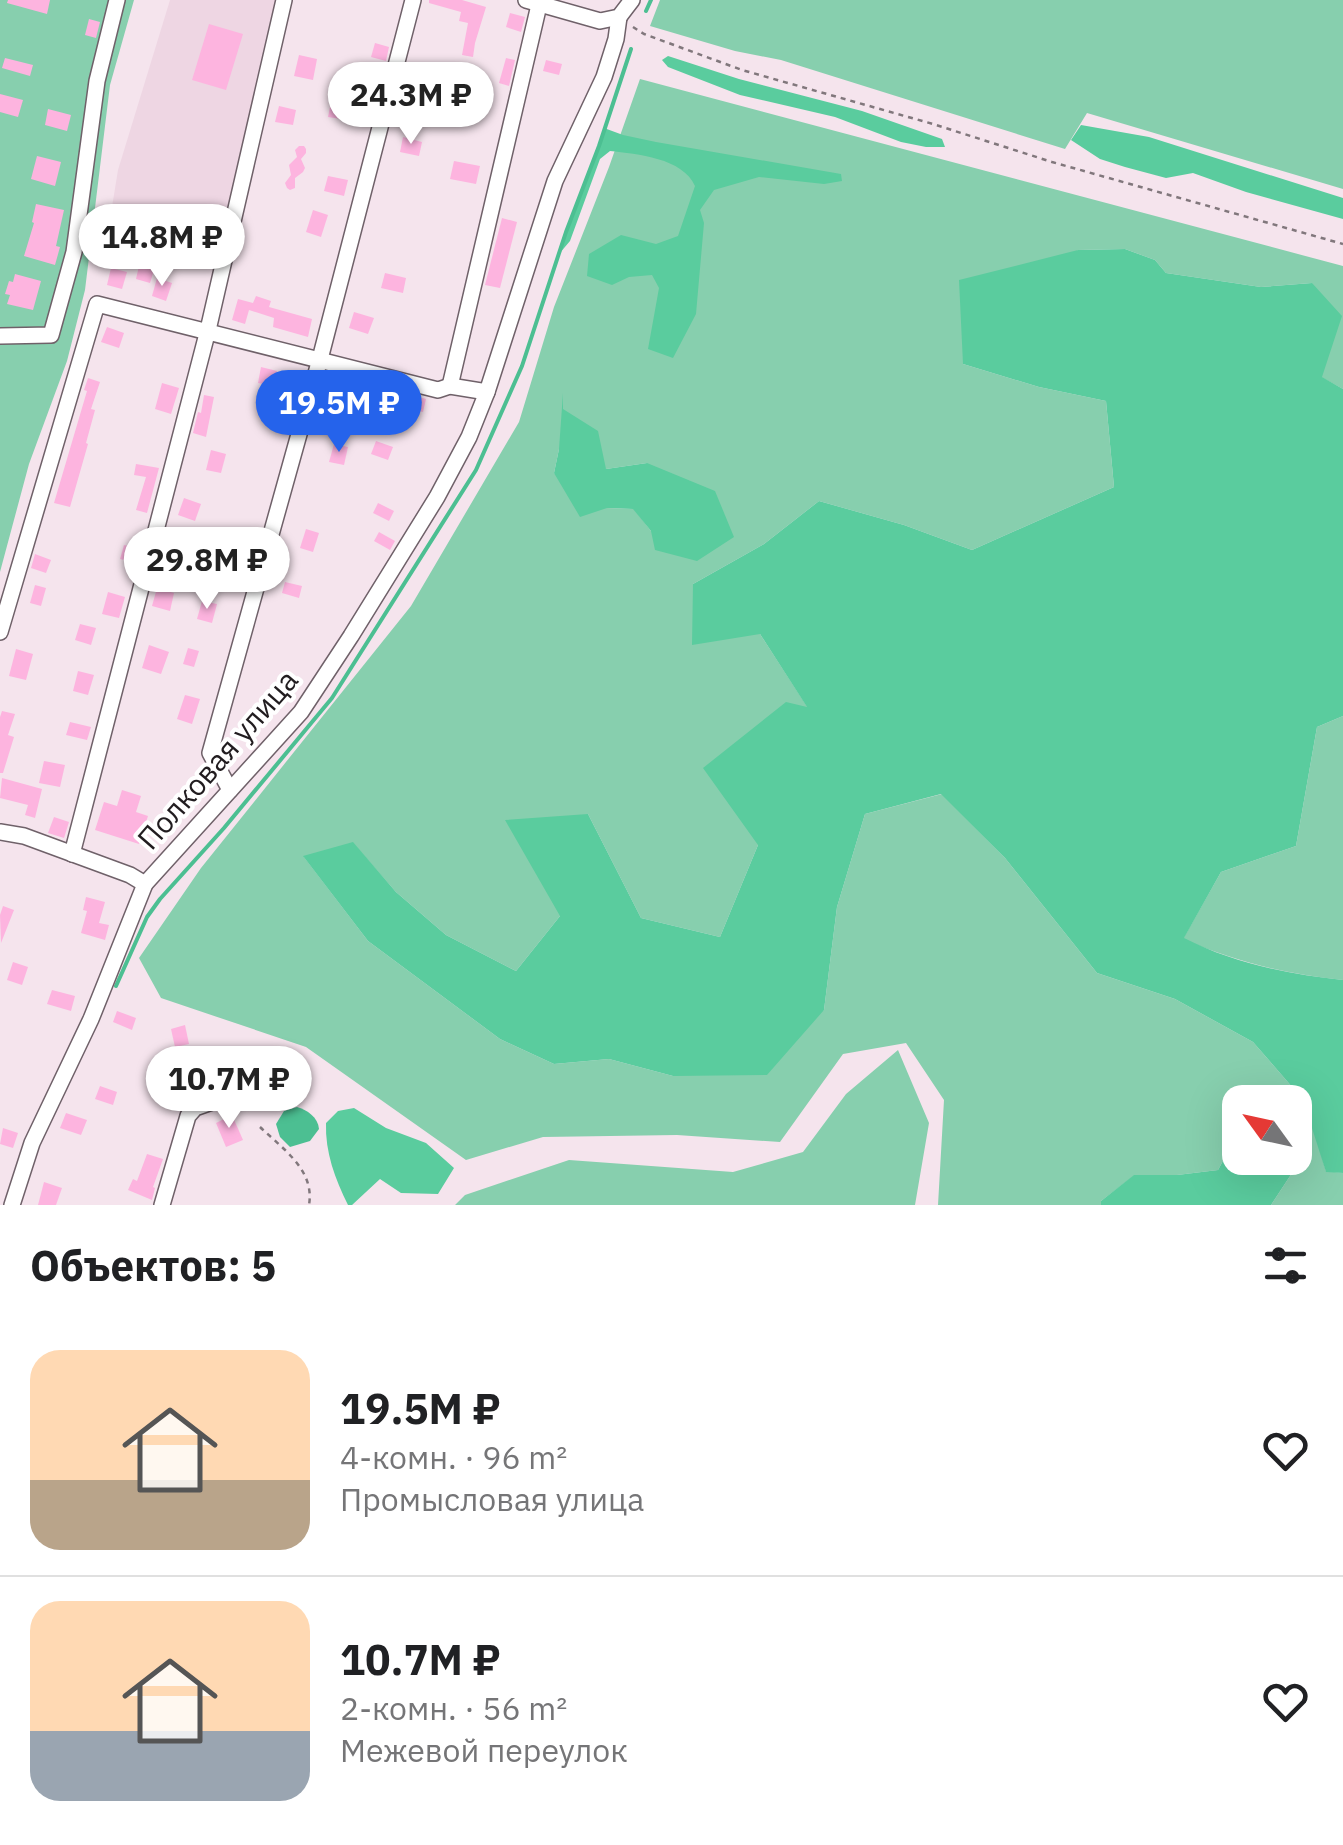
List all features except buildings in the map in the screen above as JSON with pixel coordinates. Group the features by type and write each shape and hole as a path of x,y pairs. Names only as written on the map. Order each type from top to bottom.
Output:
{"street":[{"path":"0,336 51,335 74,252 97,80 117,0"},
{"path":"72,854 208,330 284,0"},
{"path":"230,790 210,754 320,359 414,0"},
{"path":"450,386 533,3 600,21 619,17 632,0"},
{"name":"Полковая улица","path":"145,884 301,712 470,437 554,180 604,76 619,17"},
{"path":"0,632 97,304 438,390 450,386 487,392"},
{"path":"0,832 24,836 145,884 91,1019 32,1143 12,1205"},
{"path":"162,1205 188,1116 195,1108 232,1095"}],"path":[{"path":"619,17 644,34 742,70 1343,244"},
{"path":"260,1128 300,1166 308,1180 309,1205"}],"shaded area":[{"path":"0,0 134,0 110,85 85,290 67,361 29,464 0,572"},
{"path":"170,0 282,0 212,268 106,244 118,170"},
{"path":"660,0 1343,0 1343,189 1087,113 1065,149 781,60 650,26"},
{"path":"668,56 862,111 942,139 945,147 901,142 835,117 740,95 668,67 662,60"},
{"path":"640,79 1343,266 1343,389 1321,377 1312,283 1261,287 1166,273 1155,260 1125,249 1078,250 963,364 1039,387 1106,401 1114,487 972,550 904,525 819,501 764,544 693,584 760,634 808,708 720,937 641,918 588,814 560,916 516,971 446,935 396,892 353,843 304,857 368,941 500,1039 554,1064 609,1059 673,1076 824,1010 837,907 865,814 942,794 1005,858 1097,973 1175,999 1253,1042 1290,1085 1222,1085 1222,1163 1218,1170 1135,1175 1101,1205 938,1205 944,1100 906,1043 843,1054 780,1142 677,1135 543,1137 466,1160 306,1047 161,998 139,958 201,868 411,606 519,422 554,307","holes":["559,449 606,469 647,463 651,531 634,509 607,508 554,473"]},
{"path":"1081,125 1149,137 1343,198 1343,219 1193,173 1166,178 1100,159 1071,140"},
{"path":"604,128 656,142 841,174 842,181 824,184 759,177 714,190 700,210 704,223 696,314 673,358 648,349 659,288 652,275 629,277 612,285 587,276 589,254 621,235 656,244 678,236 695,186 689,177 658,159 610,151 600,159 570,241 559,254"},
{"path":"1125,249 1155,260 1166,273 1261,287 1312,283 1342,316 1322,377 1343,389 1343,716 1317,727 1296,846 1221,872 1184,938 1261,966 1343,980 1343,1173 1326,1172 1312,1128 1312,1085 1290,1085 1253,1042 1175,999 1097,973 1005,858 941,794 865,814 837,907 824,1010 767,1075 673,1076 609,1059 554,1064 500,1039 368,941 303,856 353,842 396,892 446,935 516,971 560,916 505,820 588,814 641,918 720,937 758,845 703,768 786,702 807,707 760,634 692,645 693,584 764,544 819,501 904,525 972,550 1114,487 1106,401 1039,387 963,364 959,280 1078,250"},
{"path":"563,393 563,409 598,431 606,469 647,463 715,491 734,537 697,561 655,550 651,531 633,509 607,508 580,517 554,473"},
{"path":"1343,716 1343,980 1262,966 1183,939 1221,872 1296,846 1317,727"},
{"path":"898,1050 929,1123 915,1205 455,1205 465,1195 569,1160 733,1172 803,1152 846,1094"},
{"path":"297,1107 317,1121 319,1129 310,1141 290,1147 280,1137 276,1124 284,1111"},
{"path":"354,1108 386,1128 426,1143 454,1168 438,1194 401,1193 380,1179 348,1205 332,1165 326,1123 338,1111"},
{"path":"1312,1123 1326,1171 1343,1173 1343,1205 1271,1205 1291,1175 1312,1175"},
{"path":"1222,1163 1222,1175 1291,1175 1271,1205 1101,1205 1134,1175 1218,1170"}],"waterway":[{"path":"646,11 651,0"},
{"path":"116,986 147,917 332,698 476,470 522,366 631,49"}]}
